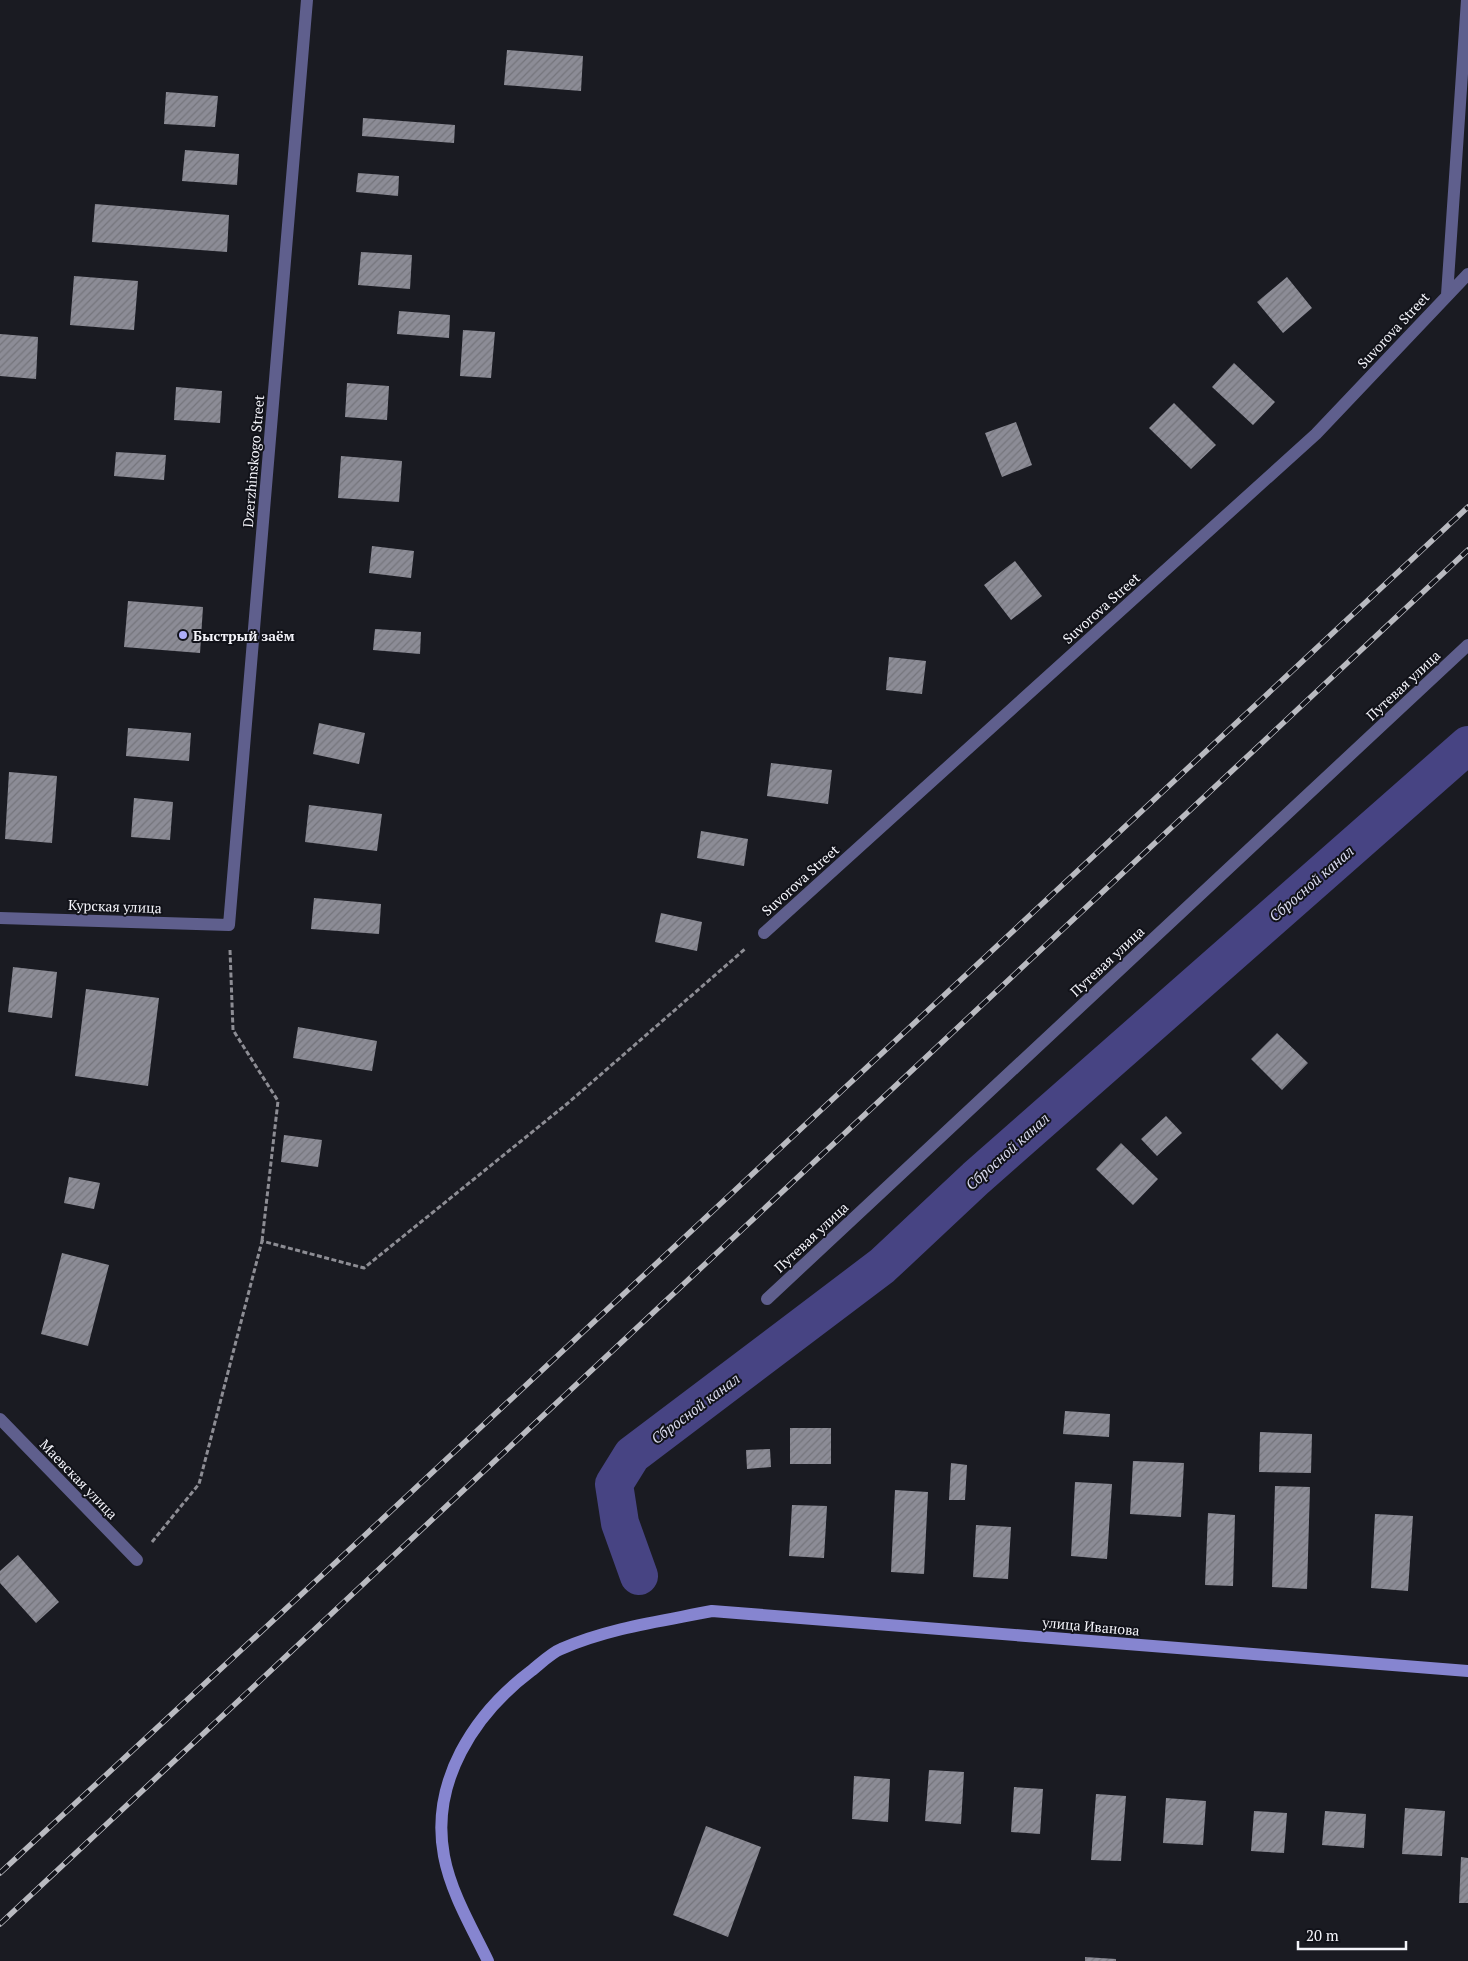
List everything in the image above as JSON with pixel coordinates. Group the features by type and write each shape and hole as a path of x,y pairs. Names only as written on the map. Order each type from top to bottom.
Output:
{"street":[{"name":"Dzerzhinskogo Street","path":"229,925 308,0"},
{"name":"Suvorova Street","path":"1446,295 1466,0"},
{"name":"Suvorova Street","path":"764,933 1316,434 1468,274"},
{"name":"Путевая улица","path":"767,1299 1468,645"},
{"name":"Курская улица","path":"0,918 229,925"},
{"name":"Маевская улица","path":"0,1419 137,1560"},
{"name":"улица Иванова","path":"488,1961 458,1899 444,1857 441,1816 451,1770 469,1735 507,1689 560,1649 625,1628 712,1611 1468,1671"}],"path":[{"path":"137,1560 199,1484 262,1241 278,1101 233,1030 229,925"},
{"path":"262,1241 364,1268 568,1103 764,933"}],"building":[{"path":"507,50 583,56 581,91 504,85"},
{"path":"166,92 218,96 215,127 164,124"},
{"path":"363,118 455,125 454,143 362,136"},
{"path":"185,150 239,154 237,185 182,181"},
{"path":"358,173 399,176 398,196 356,192"},
{"path":"95,204 229,215 227,252 92,242"},
{"path":"361,252 412,255 410,289 358,285"},
{"path":"74,276 138,281 134,330 70,325"},
{"path":"1287,277 1312,308 1283,333 1257,302"},
{"path":"399,311 450,315 449,338 397,334"},
{"path":"463,330 495,332 491,378 460,376"},
{"path":"0,334 38,337 36,379 0,376"},
{"path":"1234,363 1275,402 1253,425 1212,387"},
{"path":"347,383 389,386 387,420 345,417"},
{"path":"176,387 222,391 220,423 174,420"},
{"path":"1174,403 1216,445 1191,469 1149,428"},
{"path":"1016,422 1032,465 1002,477 985,433"},
{"path":"116,452 166,455 164,480 114,476"},
{"path":"341,456 402,461 399,502 338,498"},
{"path":"372,546 414,551 411,578 369,573"},
{"path":"1015,561 1042,596 1011,620 984,585"},
{"path":"128,601 203,607 200,653 124,647"},
{"path":"375,629 421,632 420,654 373,650"},
{"path":"889,657 926,661 922,694 886,690"},
{"path":"319,723 365,733 359,764 313,754"},
{"path":"128,728 191,733 189,761 126,756"},
{"path":"771,763 832,770 828,804 767,796"},
{"path":"9,772 57,776 52,843 5,839"},
{"path":"134,798 173,802 170,840 131,837"},
{"path":"309,805 382,814 377,851 305,842"},
{"path":"701,831 748,839 744,866 697,858"},
{"path":"314,898 381,904 379,934 311,929"},
{"path":"661,913 702,922 697,951 655,942"},
{"path":"13,967 57,972 52,1018 8,1012"},
{"path":"86,989 159,998 148,1086 75,1076"},
{"path":"298,1027 377,1041 372,1071 293,1058"},
{"path":"1277,1033 1308,1063 1282,1090 1251,1059"},
{"path":"1166,1116 1182,1133 1157,1156 1141,1139"},
{"path":"284,1135 322,1140 318,1167 281,1162"},
{"path":"1121,1143 1158,1179 1133,1205 1096,1169"},
{"path":"69,1177 100,1183 94,1209 64,1203"},
{"path":"62,1253 109,1265 88,1346 41,1334"},
{"path":"1065,1411 1110,1414 1109,1437 1063,1434"},
{"path":"790,1428 831,1428 831,1464 790,1464"},
{"path":"1260,1432 1312,1434 1311,1473 1259,1472"},
{"path":"770,1449 771,1467 747,1469 746,1450"},
{"path":"1133,1461 1184,1463 1181,1517 1130,1514"},
{"path":"951,1463 967,1465 965,1500 949,1500"},
{"path":"1075,1482 1112,1484 1107,1559 1071,1556"},
{"path":"1275,1486 1310,1487 1307,1589 1272,1587"},
{"path":"895,1490 928,1492 924,1574 891,1572"},
{"path":"792,1505 827,1506 824,1558 789,1556"},
{"path":"1208,1513 1235,1515 1233,1586 1205,1585"},
{"path":"1375,1514 1413,1516 1408,1591 1371,1588"},
{"path":"976,1525 1011,1527 1008,1579 973,1577"},
{"path":"18,1555 59,1602 36,1623 0,1583 0,1571"},
{"path":"929,1770 964,1772 961,1824 925,1821"},
{"path":"854,1776 890,1779 888,1822 852,1819"},
{"path":"1014,1787 1043,1789 1040,1834 1011,1832"},
{"path":"1096,1794 1126,1796 1121,1861 1091,1860"},
{"path":"1166,1798 1206,1801 1203,1845 1163,1843"},
{"path":"1405,1808 1445,1811 1442,1856 1402,1854"},
{"path":"1254,1811 1287,1813 1284,1853 1251,1851"},
{"path":"1325,1811 1366,1814 1364,1848 1322,1845"},
{"path":"706,1826 761,1847 728,1937 673,1915"},
{"path":"1461,1857 1468,1858 1468,1903 1459,1903"},
{"path":"1085,1957 1116,1959 1116,1961 1085,1961"}],"waterway":[{"name":"Сбросной канал","path":"639,1576 620,1523 614,1484 632,1455 882,1266 976,1178 1468,745"}],"railway":[{"path":"0,1873 1468,507"},
{"path":"0,1924 1468,550"}],"place":[{"name":"Быстрый заём","path":"183,635"}]}
